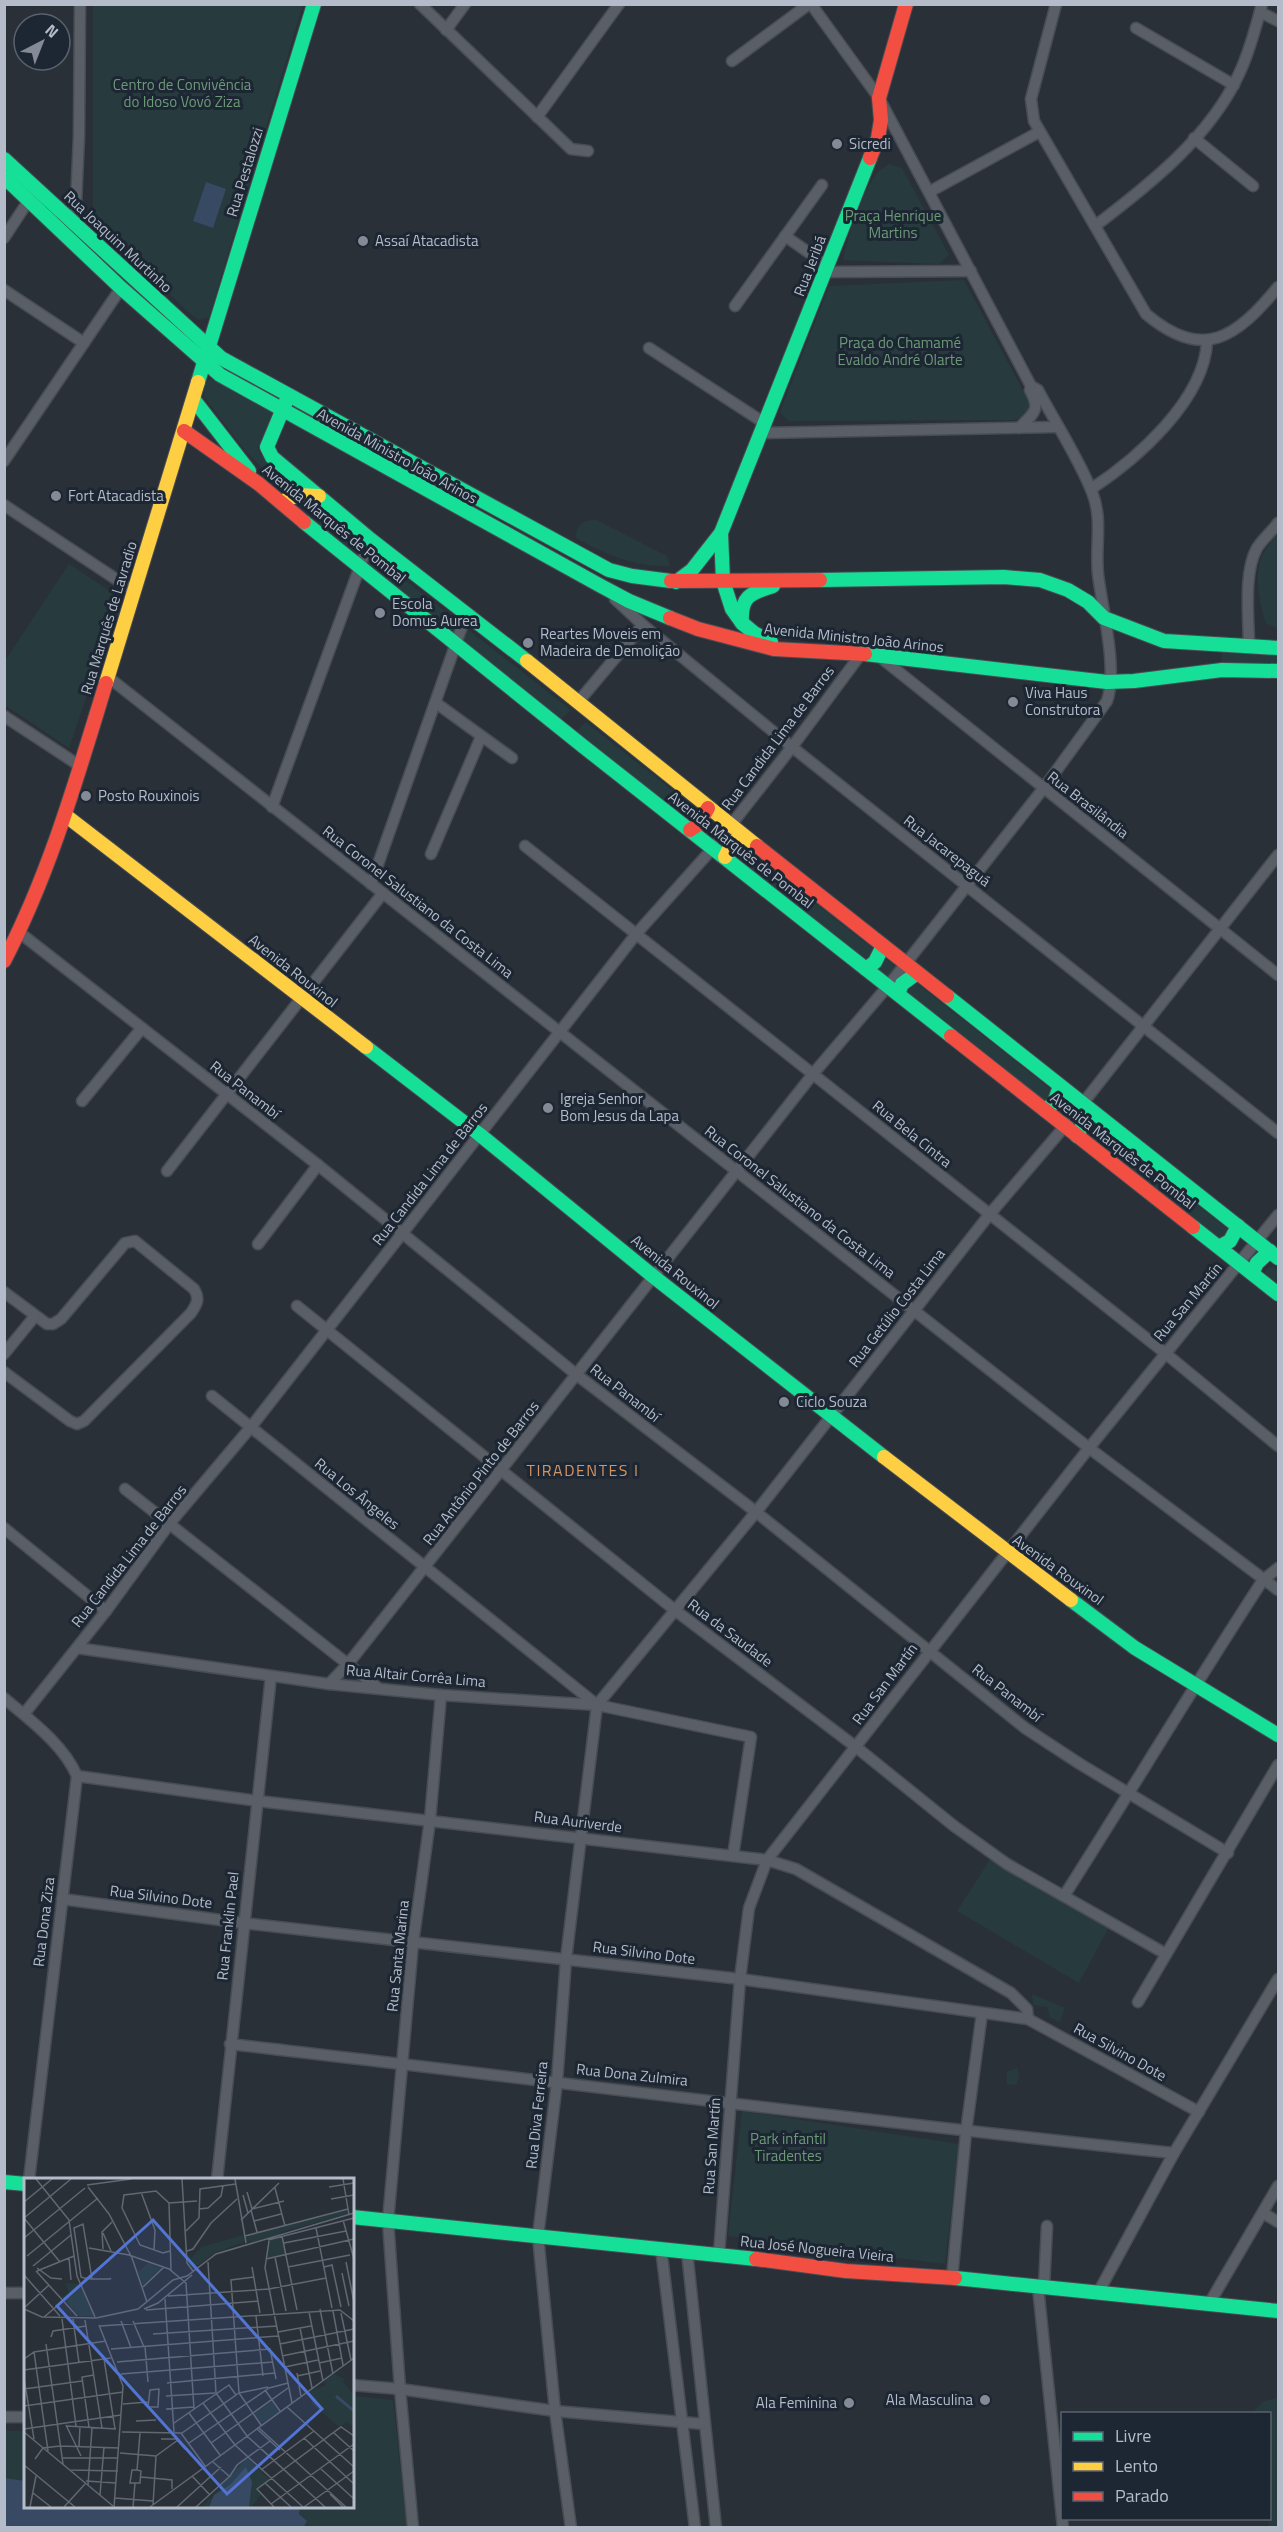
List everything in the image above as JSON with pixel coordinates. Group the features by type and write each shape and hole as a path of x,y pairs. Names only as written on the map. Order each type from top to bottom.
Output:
{"main road":[{"name":"Rua Pestalozzi","path":"194,400 314,4"},
{"name":"Rua Jeribá","path":"721,533 878,138 881,120 879,98 906,4"},
{"name":"Rua Joaquim Murtinho","path":"4,159 209,349"},
{"name":"Rua Joaquim Murtinho","path":"4,177 205,364"},
{"name":"Avenida Ministro João Arinos","path":"209,349 289,396 609,570 632,576 676,582 1004,577 1040,580 1068,590 1088,602 1104,618 1164,641 1278,648"},
{"name":"Avenida Ministro João Arinos","path":"205,364 282,411 629,601 698,628 774,649 861,654 1110,682 1134,681 1189,672 1278,671"},
{"name":"Avenida Marquês de Pombal","path":"289,396 267,447 269,452 319,496 730,826 1274,1255"},
{"name":"Rua Marquês de Lavradio","path":"4,961 20,933 65,815 194,400"},
{"path":"194,400 259,484"},
{"name":"Avenida Marquês de Pombal","path":"184,431 259,484 360,568 690,831 1278,1294"},
{"path":"281,502 298,495 319,496"},
{"path":"676,582 692,570 721,533"},
{"path":"721,533 723,581 732,609 742,623 754,633 776,645 810,652"},
{"path":"742,623 742,606 748,595 797,580"},
{"path":"1249,647 1250,670"},
{"path":"690,831 699,824 708,808"},
{"name":"Avenida Rouxinol","path":"65,815 479,1134 654,1278 1006,1552 1135,1648 1278,1735"},
{"path":"724,857 732,843 743,836"},
{"path":"866,969 875,962 883,946"},
{"path":"893,990 902,984 911,968"},
{"path":"1045,1110 1057,1097 1060,1086"},
{"path":"1077,1136 1086,1120 1095,1114"},
{"path":"1219,1247 1230,1241 1238,1226"},
{"path":"1252,1274 1257,1263 1274,1255"},
{"path":"4,2182 24,2184"},
{"name":"Rua José Nogueira Vieira","path":"354,2217 719,2254 846,2271 952,2278 1278,2311"}],"street":[{"path":"74,244 80,136 80,4"},
{"path":"420,4 570,149 588,151"},
{"path":"446,30 465,4"},
{"path":"537,117 619,4"},
{"path":"732,61 810,4 879,98 1031,386 1030,390 1036,404 1035,410 1019,428"},
{"path":"1056,4 1031,99 1034,121 1146,314 1165,329 1184,338 1207,342 1243,324 1259,311 1278,287"},
{"path":"1095,226 1149,183 1194,138 1218,109 1240,72 1261,8 1278,21"},
{"path":"1136,28 1234,85"},
{"path":"929,192 1040,132"},
{"path":"1194,138 1253,186"},
{"path":"735,306 822,185"},
{"path":"4,238 29,200"},
{"path":"785,236 827,269 971,271"},
{"path":"4,461 121,288"},
{"path":"4,290 84,343"},
{"path":"1090,489 1117,472 1145,449 1176,411 1195,383 1206,359 1207,342"},
{"path":"649,348 764,429 1058,427"},
{"path":"911,968 967,886 1043,789 1107,701 1110,682 1098,571 1099,516 1090,489 1058,427 1038,390 1031,386"},
{"path":"4,506 134,591"},
{"path":"1249,647 1249,585 1253,558 1258,547 1278,523"},
{"path":"272,807 370,539"},
{"name":"Rua Jacarepaguá","path":"601,586 643,625 792,747 1278,1133"},
{"path":"371,884 466,615"},
{"path":"578,702 643,625"},
{"name":"Rua Candida Lima de Barros","path":"24,1714 106,1611 170,1523 250,1427 403,1234 637,933 713,848 861,654"},
{"name":"Rua Brasilândia","path":"880,657 1278,975"},
{"name":"Rua Coronel Salustiano da Costa Lima","path":"108,677 1089,1448 1278,1590"},
{"path":"436,703 512,758"},
{"path":"4,716 80,766"},
{"path":"430,854 481,737"},
{"name":"Rua Bela Cintra","path":"525,846 1165,1353 1278,1446"},
{"name":"Rua Getúlio Costa Lima","path":"597,1705 756,1512 989,1215 1083,1104 1278,855"},
{"path":"167,1171 383,893"},
{"name":"Rua Panambí","path":"20,933 318,1165 577,1375 756,1512 1026,1728 1080,1764 1228,1853"},
{"name":"Rua Antônio Pinto de Barros","path":"329,1684 348,1664 501,1472 813,1074 893,990"},
{"path":"82,1101 142,1028"},
{"path":"258,1244 318,1165"},
{"name":"Rua San Martín","path":"719,2254 740,1979 749,1908 767,1860 1006,1552 1278,1215"},
{"path":"4,1292 47,1324 53,1324 61,1319 125,1243 135,1240 194,1289 198,1296 197,1305 191,1313 84,1421 77,1424 4,1372"},
{"name":"Rua da Saudade","path":"297,1306 676,1611 856,1747 954,1826 1007,1864 1166,1954"},
{"path":"4,1353 35,1316"},
{"name":"Rua Los Ângeles","path":"212,1396 424,1569 597,1705"},
{"path":"125,1489 378,1688"},
{"path":"4,1528 106,1611"},
{"path":"1064,1896 1130,1793 1195,1684 1263,1580 1278,1568"},
{"name":"Rua Altair Corrêa Lima","path":"76,1648 329,1684 441,1695 597,1705 751,1737 733,1856"},
{"name":"Rua Franklin Pael","path":"216,2178 271,1676"},
{"name":"Rua Santa Marina","path":"413,2528 388,2221 413,1942 430,1820 441,1695"},
{"path":"4,1698 60,1749 72,1764 77,1776"},
{"name":"Rua Diva Ferreira","path":"572,2528 555,2411 538,2236 557,2082 566,1959 597,1705"},
{"path":"1138,2002 1278,1765"},
{"name":"Rua Auriverde","path":"77,1776 258,1801 767,1860 796,1869 1011,1993 1027,2008 1028,2019"},
{"name":"Rua Dona Ziza","path":"29,2178 77,1776"},
{"name":"Rua Silvino Dote","path":"62,1899 243,1923 740,1979 1028,2019 1199,2112"},
{"path":"1098,2293 1174,2153 1278,1979"},
{"path":"952,2278 966,2132 982,2013"},
{"name":"Rua Dona Zulmira","path":"231,2044 730,2101 966,2132 1174,2153"},
{"path":"1209,2304 1278,2186"},
{"path":"1263,2213 1278,2222"},
{"path":"1047,2226 1041,2287 1061,2506"},
{"path":"661,2248 694,2528"},
{"path":"687,2251 716,2528"},
{"path":"4,2293 24,2293"},
{"path":"354,2385 400,2389 555,2411 704,2424"},
{"path":"4,2417 24,2417"}],"green space":[{"name":"Centro de Convivência do Idoso Vovó Ziza","path":"93,5 303,5 209,317 198,320 186,310 93,217"},
{"name":"Praça Henrique Martins","path":"889,164 902,168 949,255 939,264 843,260 861,202 872,180"},
{"name":"Praça do Chamamé Evaldo André Olarte","path":"964,280 1028,400 1027,415 1014,420 788,421 780,412 829,286"},
{"path":"209,379 216,380 274,414 258,447 260,454 304,490 289,494 245,451 204,397 204,386"},
{"path":"321,514 571,710 561,719 314,525 315,518"},
{"path":"596,520 667,556 670,566 657,566 621,559 576,538 581,524"},
{"path":"1278,533 1278,628 1266,623 1259,597 1258,578 1264,552"},
{"path":"69,564 120,598 69,748 5,705 5,661"},
{"path":"1222,649 1278,651 1278,668 1221,666"},
{"path":"586,722 1229,1230 1227,1238 1220,1241 576,732"},
{"path":"1273,1266 1278,1270 1278,1286 1265,1276 1266,1269"},
{"path":"991,1858 1109,1927 1079,1983 957,1911"},
{"path":"1032,1994 1065,2008 1060,2022 1050,2017 1047,2007 1033,2005"},
{"path":"1017,2068 1019,2074 1017,2084 1007,2085 1007,2072"},
{"name":"Park infantil Tiradentes","path":"742,2111 959,2144 945,2264 728,2236"},
{"path":"354,2396 393,2400 407,2527 5,2527 4,2431 24,2431 24,2508 354,2508"},
{"path":"1278,2398 1278,2527 1268,2527 1269,2520 1271,2520 1271,2412 1253,2412 1264,2401"}],"water":[{"path":"206,182 226,189 213,228 193,221"},
{"path":"4,2478 24,2481 24,2508 300,2508 299,2514 307,2521 303,2528 5,2527"}],"traffic: fast":[{"path":"198,382 314,4"},
{"path":"676,582 692,570 721,533 870,158"},
{"path":"4,159 221,358 609,570 632,576 671,581"},
{"path":"4,177 121,288 220,375 601,586 629,601 670,618"},
{"path":"287,399 267,447 272,457 370,539 527,661"},
{"path":"194,400 249,471"},
{"path":"304,522 584,747 951,1036"},
{"path":"721,533 723,581"},
{"path":"820,580 1004,577 1040,580 1068,590 1088,602 1104,618 1164,641 1278,648"},
{"path":"723,581 732,609 742,623"},
{"path":"771,642 742,623 742,614 748,597 773,586"},
{"path":"865,654 1107,682 1134,681 1222,670 1278,671"},
{"path":"866,969 875,962 883,946"},
{"path":"898,994 902,984 917,973"},
{"path":"947,996 1278,1258"},
{"path":"366,1047 479,1134 654,1277 884,1457"},
{"path":"1045,1110 1054,1103 1060,1086"},
{"path":"1077,1136 1086,1120 1095,1114"},
{"path":"1219,1247 1230,1241 1238,1226"},
{"path":"1193,1227 1278,1294"},
{"path":"1252,1273 1257,1263 1270,1251"},
{"path":"1071,1600 1135,1648 1278,1735"},
{"path":"4,2182 24,2184"},
{"path":"354,2217 756,2259"},
{"path":"955,2278 1278,2311"}],"traffic: slow":[{"path":"106,683 198,382"},
{"path":"281,502 298,495 319,496"},
{"path":"527,661 757,846"},
{"path":"65,815 366,1047"},
{"path":"725,857 732,843 743,836"},
{"path":"884,1457 1071,1600"}],"traffic: jam":[{"path":"870,158 878,138 881,120 879,98 906,4"},
{"path":"184,431 259,484 304,522"},
{"path":"671,581 820,580"},
{"path":"670,618 698,629 774,649 865,654"},
{"path":"4,961 49,859 106,683"},
{"path":"690,830 699,824 708,808"},
{"path":"757,846 947,996"},
{"path":"951,1036 1193,1227"},
{"path":"756,2259 846,2271 955,2278"}],"place":[{"name":"Sicredi","path":"837,144"},
{"name":"Assaí Atacadista","path":"363,241"},
{"name":"Fort Atacadista","path":"56,496"},
{"name":"Escola Domus Aurea","path":"380,613"},
{"name":"Reartes Moveis em Madeira de Demolição","path":"528,643"},
{"name":"Viva Haus Construtora","path":"1013,702"},
{"name":"Posto Rouxinois","path":"86,796"},
{"name":"Igreja Senhor Bom Jesus da Lapa","path":"548,1108"},
{"name":"Ciclo Souza","path":"784,1402"},
{"name":"Ala Masculina","path":"985,2400"},
{"name":"Ala Feminina","path":"849,2403"}],"district":[{"name":"TIRADENTES I","path":"583,1470"}]}
